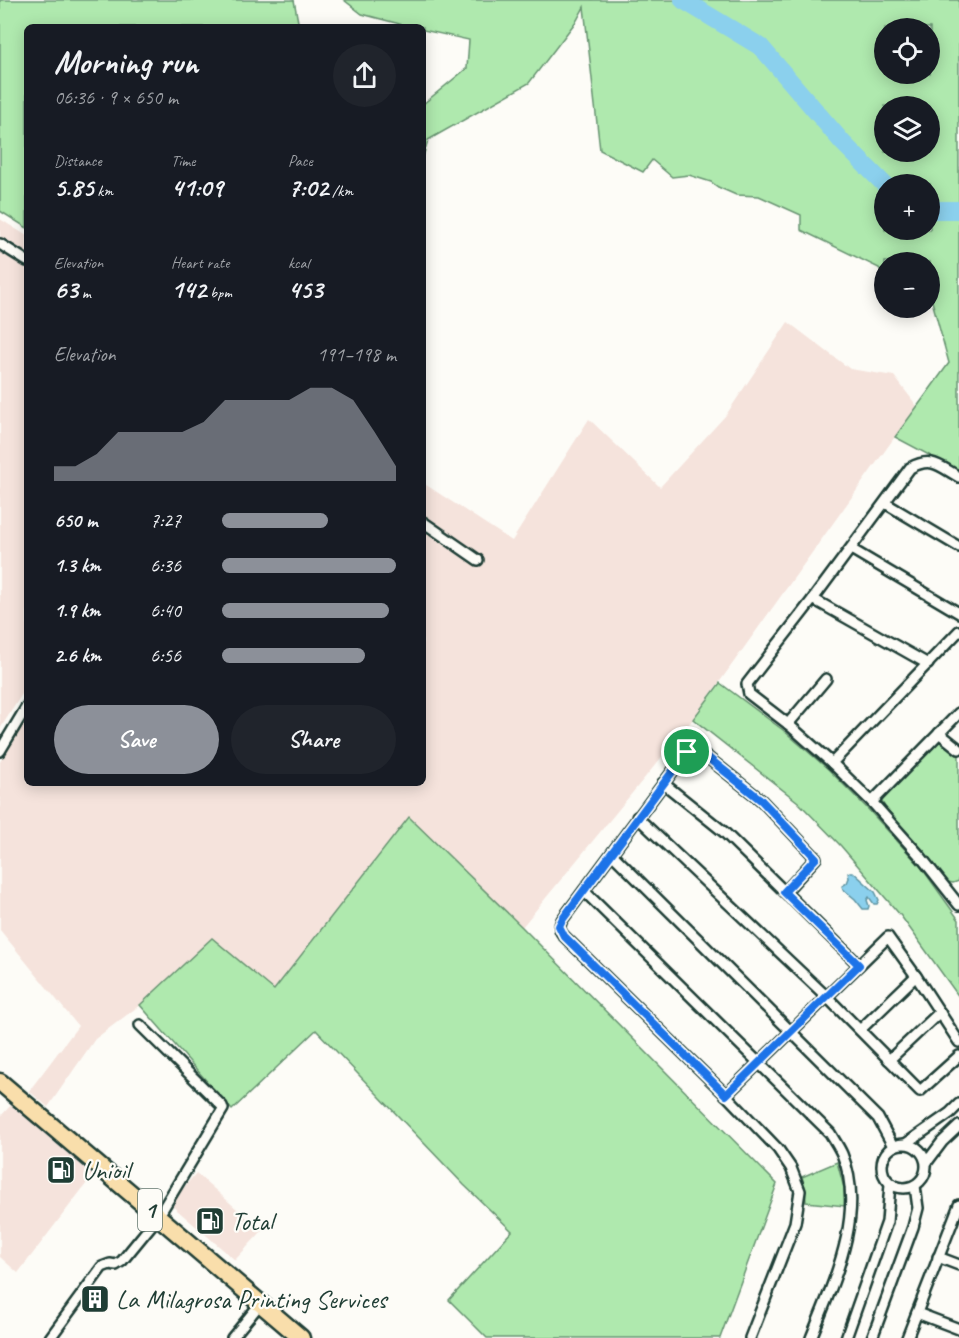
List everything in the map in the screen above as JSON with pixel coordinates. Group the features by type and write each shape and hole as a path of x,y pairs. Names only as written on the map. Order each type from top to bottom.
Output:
{"highway":[{"name":"1","path":"0,1082 301,1338"}],"street":[{"path":"0,244 24,259"},
{"path":"957,898 872,802 788,724 749,694 747,684 910,468 920,463 931,462 959,477"},
{"path":"885,503 959,546"},
{"path":"426,524 478,560"},
{"path":"851,549 959,613"},
{"path":"813,599 928,664"},
{"path":"832,763 959,632"},
{"path":"788,724 826,680"},
{"path":"0,751 24,711"},
{"path":"872,802 959,713"},
{"path":"939,733 959,749"},
{"path":"750,1338 795,1223 800,1191 791,1168 778,1149 564,936 559,926 687,752 702,753 761,800 816,858 784,892"},
{"path":"663,783 724,832 859,965"},
{"path":"637,817 827,997 920,1091 959,1056"},
{"path":"612,854 878,1118 893,1146"},
{"path":"584,891 830,1133 842,1154 850,1186 851,1210 845,1247 811,1338"},
{"path":"726,1095 888,937 959,1042"},
{"path":"860,1030 916,976"},
{"path":"890,1060 940,1012"},
{"path":"50,1338 102,1267 110,1264 116,1265 122,1261 158,1217 220,1118 223,1109 140,1025"},
{"path":"959,1104 950,1113 907,1143 893,1146 883,1157 882,1172 890,1184 903,1189 915,1186 925,1176 927,1162 942,1142 959,1126"},
{"path":"907,1143 920,1149 927,1162"},
{"path":"846,1338 887,1222 890,1184"},
{"path":"872,1338 913,1227 918,1208 915,1186"},
{"path":"907,1338 959,1205"},
{"path":"938,1257 959,1265"},
{"path":"232,1338 260,1304"},
{"path":"917,1313 959,1329"}],"shaded area":[{"path":"0,219 24,234 24,691 0,729"},
{"path":"788,322 850,369 894,376 917,406 693,719 522,927 409,817 274,990 140,1005 95,1039 48,1107 29,1091 78,1026 0,930 0,762 24,720 24,786 426,786 426,485 512,541 589,419 660,487 726,415"},
{"path":"11,1105 93,1175 18,1273 0,1257 0,1117"},
{"path":"196,1173 262,1231 235,1260 170,1204"}],"green space":[{"path":"0,0 294,0 298,24 24,24 24,226 0,211"},
{"path":"344,0 959,0 959,471 895,437 949,363 937,318 940,318 940,252 874,252 874,266 801,230 801,215 759,196 736,195 711,182 689,175 672,177 652,160 643,172 600,150 584,7 577,20 529,83 428,140 426,147 426,102 467,68 469,40 426,31 426,24 400,24 362,14"},
{"path":"720,683 783,730 828,769 921,867 959,920 959,997 901,916 841,846 798,802 693,719"},
{"path":"937,742 944,742 959,755 959,881 953,883 948,882 882,802 883,798"},
{"path":"409,817 522,927 777,1184 720,1338 487,1338 449,1300 512,1231 464,1185 316,1030 232,1110 140,1005 212,938 274,990"},
{"path":"837,1162 844,1188 845,1206 806,1202 802,1177"}],"water":[{"path":"850,872 853,872 875,892 879,900 877,904 874,904 869,897 868,909 863,909 843,889 842,886 847,883"}],"waterway":[{"path":"683,0 761,47 843,143 874,174"},
{"path":"940,210 959,210"}],"place":[{"name":"Unioil","path":"61,1170"},
{"name":"Total","path":"210,1221"},
{"name":"La Milagrosa Printing Services","path":"95,1299"}],"route":[{"path":"687,752 702,753 761,800 816,858 784,892 859,965 726,1095 564,936 559,926 687,752"}]}
